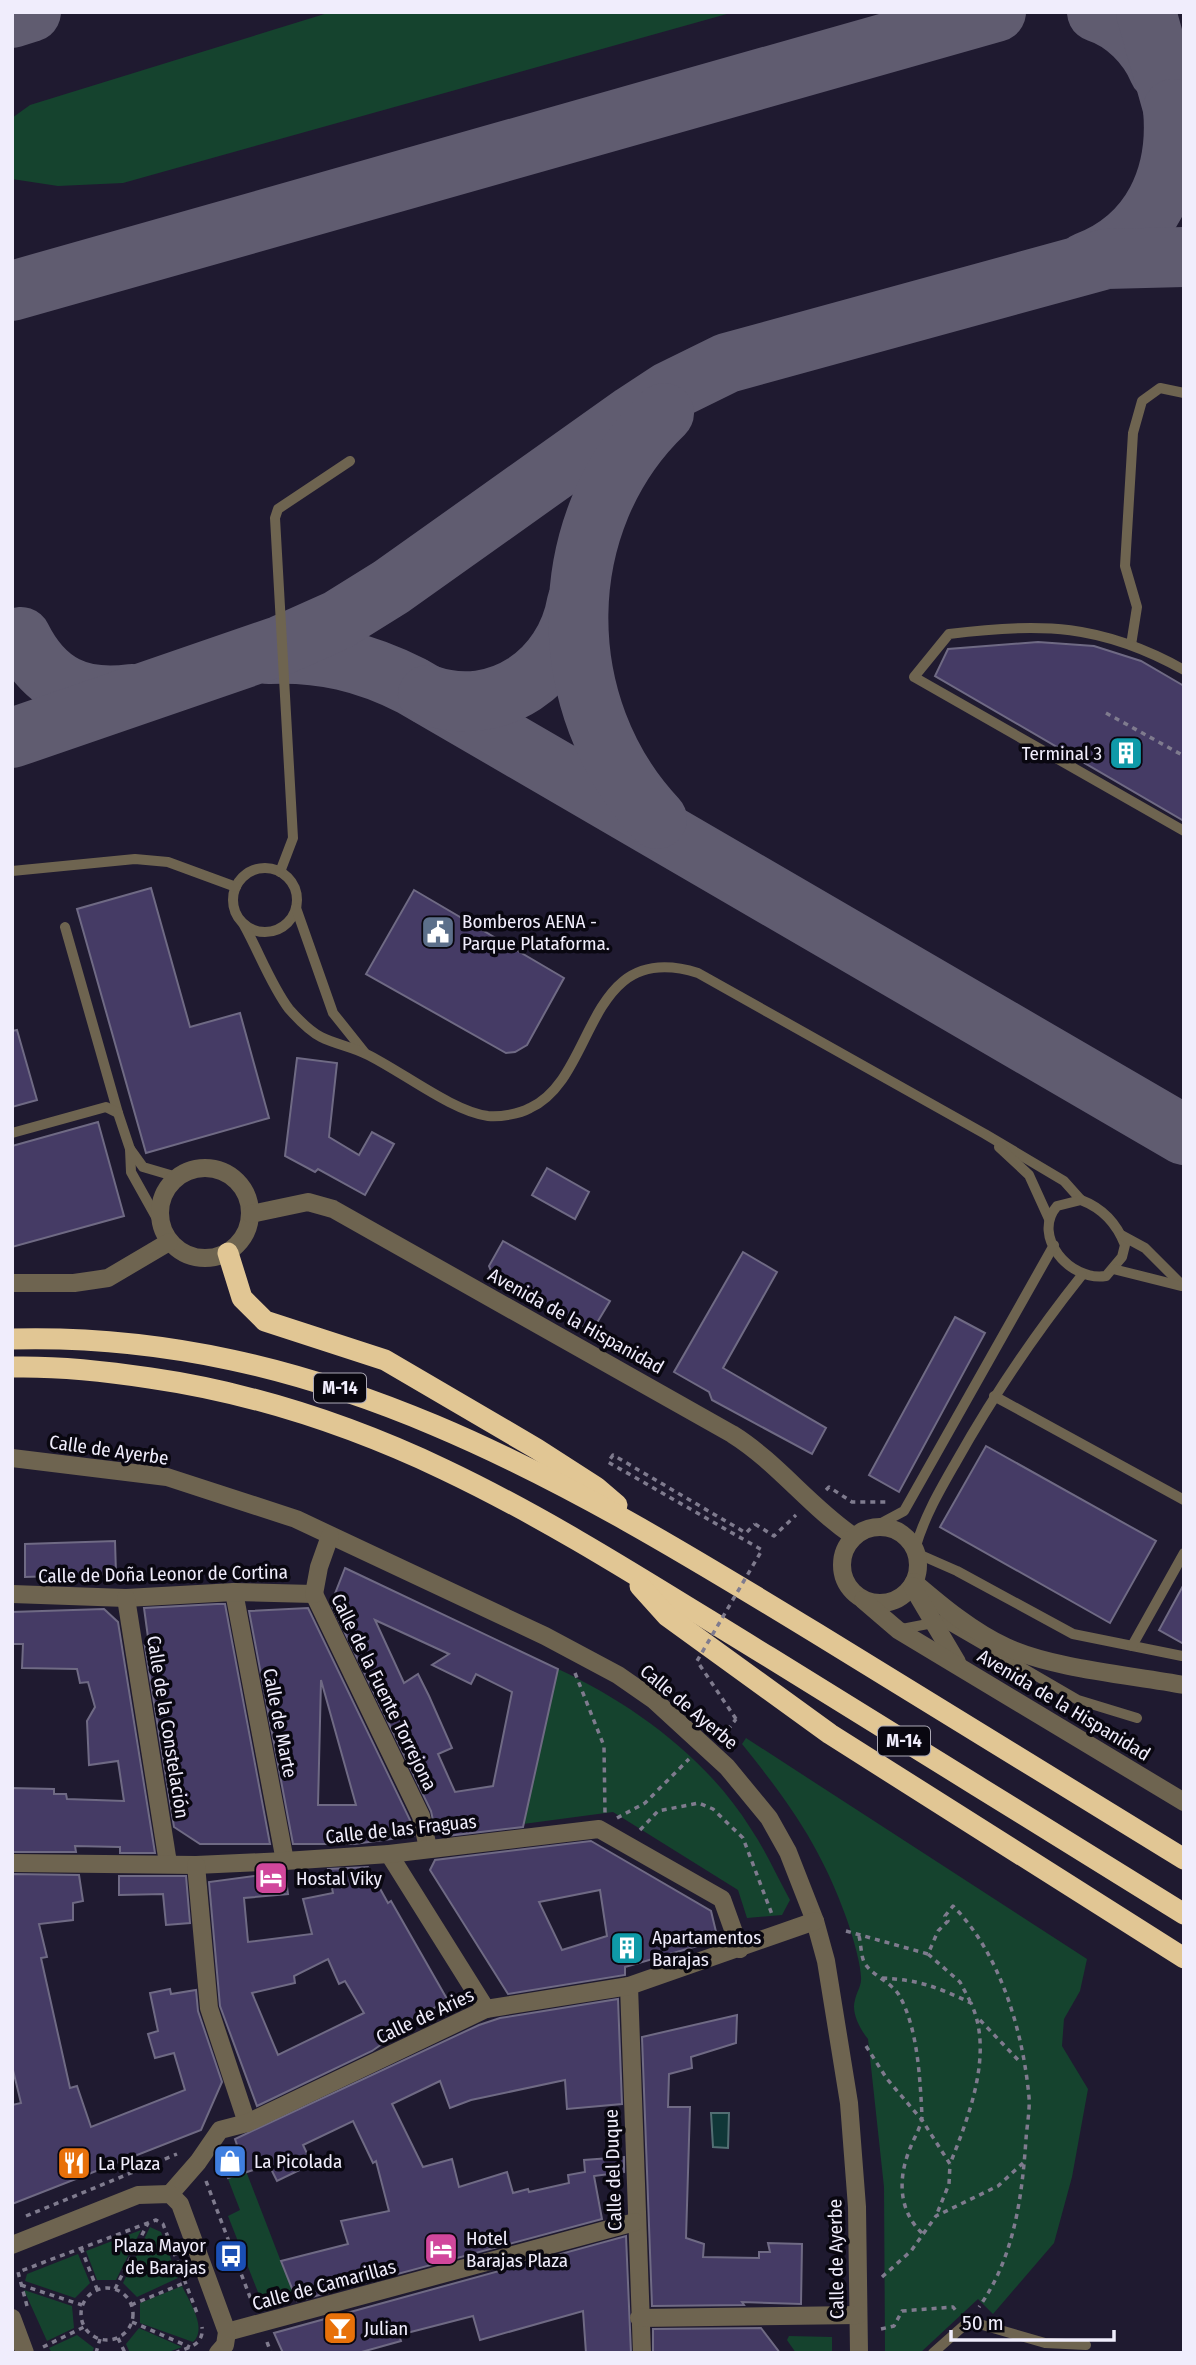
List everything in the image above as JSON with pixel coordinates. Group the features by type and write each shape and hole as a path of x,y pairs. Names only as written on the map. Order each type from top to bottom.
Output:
{"highway":[{"path":"228,1253 242,1298 265,1321 334,1341 397,1366 596,1487 642,1527"},
{"name":"M-14","path":"12,1339 120,1343 184,1350 318,1381 434,1422 642,1527 1184,1859"},
{"name":"M-14","path":"12,1367 117,1373 241,1394 307,1412 388,1442 452,1471 524,1508 624,1568 1184,1914"},
{"path":"624,1568 667,1616 830,1734 1184,1958"}],"street":[{"path":"205,1167 232,1176 249,1199 251,1214 248,1229 240,1243 228,1253 213,1258 197,1258 181,1253 169,1242 160,1224 160,1206 166,1190 177,1177 205,1167"},
{"name":"Avenida de la Hispanidad","path":"251,1214 308,1202 333,1209 762,1452 822,1515 853,1536"},
{"path":"12,1283 74,1283 108,1278 169,1242"},
{"name":"Calle de Ayerbe","path":"12,1458 167,1477 296,1519 618,1675 654,1700 727,1767 769,1818 788,1852 815,1921 826,1961 849,2103 857,2207 859,2353"},
{"path":"876,1526 899,1531 916,1551 918,1569 913,1584 890,1602 876,1604 863,1600 851,1591 843,1578 842,1556 853,1536 876,1526"},
{"path":"314,1594 319,1567 330,1536"},
{"name":"Avenida de la Hispanidad","path":"913,1584 940,1618 959,1665"},
{"name":"Calle de Doña Leonor de Cortina","path":"12,1594 126,1598 234,1592 314,1594"},
{"name":"Calle de Marte","path":"234,1592 285,1861"},
{"name":"Calle de la Fuente Torrejona","path":"314,1594 421,1816 428,1848"},
{"name":"Calle de la Constelación","path":"126,1598 168,1863"},
{"name":"Avenida de la Hispanidad","path":"863,1600 898,1630 1184,1802"},
{"name":"Avenida de la Hispanidad","path":"940,1618 1006,1647 1058,1662 1184,1685"},
{"path":"605,1823 722,1899 740,1949"},
{"name":"Calle de las Fraguas","path":"12,1863 196,1865 389,1854 605,1823"},
{"path":"389,1854 486,2009"},
{"path":"196,1865 209,2008 247,2123"},
{"name":"Calle de Aries","path":"170,2194 198,2162 220,2130 247,2123 486,2009 629,1986 815,1921"},
{"name":"Calle del Duque","path":"629,1986 635,2222 642,2353"},
{"path":"12,2245 138,2195 170,2194 180,2204 227,2332 225,2345 218,2353"},
{"name":"Calle de Camarillas","path":"227,2332 635,2222"},
{"path":"639,2318 858,2315"},
{"path":"12,2318 34,2350"}],"lane":[{"path":"1131,645 1137,607 1125,566 1133,433 1142,401 1160,388 1184,393"},
{"path":"280,872 293,838 275,518 278,509 351,461"},
{"path":"1184,670 1131,645 1065,629 1012,626 949,634 914,677 1184,831"},
{"path":"12,871 135,859 184,866 236,887"},
{"path":"365,1053 333,1013 296,908 294,887 280,872 259,869 249,873 236,887 234,908 290,1009 320,1036 365,1053 466,1110 489,1116 530,1109 547,1098 605,1001 619,986 637,973 679,967 698,973 985,1134 1063,1181 1081,1200 1097,1206 1121,1235 1125,1245 1122,1257 1106,1276 1082,1275 1066,1265 1048,1233 1049,1219 1057,1206 1081,1200"},
{"path":"244,925 264,932 275,931 285,926 296,908"},
{"path":"65,927 130,1149 131,1172 160,1224"},
{"path":"12,1133 106,1107 118,1113"},
{"path":"985,1134 1029,1175 1049,1219"},
{"path":"130,1149 143,1167 177,1177"},
{"path":"1121,1235 1144,1248 1183,1287"},
{"path":"876,1526 904,1511 1054,1245"},
{"path":"1113,1269 1183,1287"},
{"path":"1082,1275 1037,1331 995,1396 923,1521 916,1551 1073,1634 1182,1656"},
{"path":"995,1396 1184,1500"},
{"path":"1132,1646 1184,1553"},
{"path":"898,1630 940,1618 1077,1700 1137,1718"},
{"path":"933,2353 969,2321 1045,2343 1086,2344"}],"path":[{"path":"1106,713 1184,755"},
{"path":"580,1655 574,1675 604,1746 605,1823 645,1803 704,1744 720,1730 730,1727 736,1719 697,1661 762,1550 608,1462 613,1455 746,1533 755,1524"},
{"path":"637,1836 643,1825 658,1811 699,1803 713,1809 743,1838 776,1926"},
{"path":"881,2329 894,2326 902,2311 953,2306 969,2321 996,2284 1005,2259 1019,2207 1025,2161 1029,2098 1010,2003 967,1920 953,1906 946,1916 948,1921 938,1931 928,1954"},
{"path":"846,1931 928,1954 960,1982 979,2019 1023,2064"},
{"path":"859,1936 864,1963 898,1993 907,2013 915,2049 922,2120 902,2167 902,2185 905,2208 912,2222 923,2234"},
{"path":"882,1978 917,1980 971,2003"},
{"path":"882,2277 911,2251 936,2216 948,2184 950,2164 976,2084 980,2049 979,2019"},
{"path":"866,2046 887,2079 922,2120 950,2164"},
{"path":"936,2216 998,2186 1025,2161"},
{"path":"18,2272 156,2220 163,2224 203,2329 197,2344 175,2353"},
{"path":"115,2289 148,2223"},
{"path":"81,2248 97,2290"},
{"path":"131,2305 185,2283"},
{"path":"20,2284 82,2305"},
{"path":"115,2289 131,2305 132,2322 118,2338 100,2339 84,2327 82,2305 97,2290 115,2289"},
{"path":"132,2322 190,2347"},
{"path":"34,2350 84,2327"},
{"path":"118,2338 125,2353"},
{"path":"96,2353 100,2339"}],"shaded area":[{"path":"331,12 734,12 123,183 58,186 12,179 12,118 30,105"},
{"path":"558,1669 640,1716 690,1756 713,1779 756,1837 790,1900 782,1915 747,1918 738,1890 613,1812 523,1824"},
{"path":"746,1738 1087,1959 1080,1991 1064,2019 1062,2046 1088,2089 1072,2177 1054,2243 993,2314 978,2299 920,2353 885,2352 884,2187 868,2039 859,2026 854,2010 861,1980 853,1939 826,1868 789,1805 742,1744"},
{"path":"711,2113 729,2113 728,2148 713,2147"},
{"path":"246,2171 295,2298 265,2310 228,2216 240,2210 228,2179"},
{"path":"150,2227 161,2232 178,2278 137,2297 123,2283"},
{"path":"141,2230 116,2280 97,2280 86,2251"},
{"path":"78,2254 90,2283 75,2298 25,2281 27,2274"},
{"path":"182,2286 198,2323 199,2330 193,2342 140,2323 140,2303"},
{"path":"24,2290 72,2306 74,2328 47,2341"},
{"path":"139,2328 182,2347 166,2353 130,2353 126,2344"},
{"path":"77,2335 94,2348 92,2353 52,2353 49,2348"},
{"path":"789,2336 832,2337 832,2353 796,2353 787,2340"}],"building":[{"name":"Terminal 3","path":"1038,642 1094,646 1141,661 1184,686 1184,821 935,676 948,649"},
{"path":"151,888 190,1027 240,1013 269,1118 146,1153 77,909"},
{"name":"Bomberos AENA - Parque Plataforma.","path":"414,890 564,978 527,1045 515,1052 506,1053 366,974"},
{"path":"17,1030 37,1100 12,1107 12,1031"},
{"path":"297,1058 337,1063 329,1137 359,1155 372,1132 394,1144 365,1195 318,1169 315,1172 285,1156"},
{"path":"98,1122 124,1216 12,1247 12,1146"},
{"path":"547,1168 589,1192 575,1219 532,1195"},
{"path":"503,1241 610,1301 592,1331 494,1278 489,1266"},
{"path":"743,1252 777,1272 723,1368 826,1428 812,1454 712,1400 709,1392 674,1372"},
{"path":"955,1317 985,1333 899,1492 869,1475"},
{"path":"986,1446 1156,1541 1110,1623 940,1527"},
{"path":"115,1541 116,1574 25,1577 25,1544"},
{"path":"345,1568 558,1669 523,1827 447,1836 449,1832 436,1834 431,1811 331,1604","holes":["375,1620 449,1654 432,1665 471,1684 476,1674 512,1692 493,1786 455,1792 438,1754 452,1748 429,1696 418,1674 404,1683"]},
{"path":"1184,1584 1184,1644 1159,1630"},
{"path":"225,1604 270,1844 200,1844 174,1827 145,1647 150,1652 144,1608"},
{"path":"308,1608 410,1820 414,1836 354,1844 293,1844 249,1611","holes":["321,1680 356,1805 318,1805"]},
{"path":"104,1609 118,1622 155,1853 120,1853 120,1847 75,1846 76,1852 12,1852 12,1788 54,1789 54,1794 66,1794 67,1799 124,1801 118,1761 89,1765 87,1721 95,1707 88,1682 80,1683 77,1669 22,1668 23,1644 12,1644 12,1612"},
{"path":"591,1841 711,1911 718,1940 625,1967 625,1975 508,1994 430,1870 435,1860","holes":["600,1890 607,1936 562,1950 539,1902"]},
{"path":"368,1867 388,1903 391,1901 447,1999 372,2051 257,2106 220,2006 209,1882 285,1872 288,1894 244,1898 248,1942 312,1934 303,1899 333,1893 328,1869","holes":["328,1959 339,1984 345,1981 364,2013 278,2055 252,1993 295,1983 294,1976"]},
{"path":"12,1874 79,1875 83,1901 73,1903 73,1920 39,1924 47,1957 41,1958 70,2088 77,2086 91,2127 185,2090 174,2053 155,2058 148,2034 158,2031 150,1993 170,1989 171,1994 196,1990 198,2011 222,2082 201,2130 12,2204 12,2105 21,2103 12,2066"},
{"path":"119,1876 186,1876 190,1923 166,1925 163,1894 119,1895"},
{"path":"618,1999 622,2104 567,2109 565,2080 471,2100 450,2108 440,2081 392,2104 423,2167 452,2159 459,2187 507,2172 513,2193 528,2189 529,2192 569,2183 568,2175 585,2172 584,2160 624,2157 624,2172 594,2176 602,2219 297,2301 281,2261 348,2244 341,2221 389,2211 376,2161 373,2163 353,2121 303,2145 312,2164 277,2181 269,2165 228,2178 220,2159 223,2152 237,2145 235,2139 479,2025 500,2018"},
{"path":"737,2015 736,2043 691,2057 692,2068 669,2074 668,2107 690,2107 686,2238 704,2244 703,2257 759,2258 759,2252 770,2252 768,2243 802,2244 801,2304 742,2302 744,2305 652,2306 642,2037"},
{"path":"626,2236 631,2353 586,2353 583,2311 480,2340 473,2316 399,2335 401,2341 358,2353 283,2353 274,2333"},
{"path":"761,2328 780,2353 653,2353 653,2329"}],"taxiway":[{"path":"12,18 31,12"},
{"path":"12,291 996,12"},
{"path":"1097,12 1117,21 1134,35 1149,52 1159,71"},
{"path":"1146,12 1184,147"},
{"path":"1086,262 1109,251 1128,237 1144,220 1156,201 1166,180 1171,158 1173,109"},
{"path":"12,738 282,645 338,620 391,587 633,415 668,392 727,363 1106,259 1184,257"},
{"path":"657,819 622,774 597,724 583,670 578,614 584,559 600,506 627,457 664,413"},
{"path":"428,695 454,701 479,700 503,695 524,684 543,669 558,649 570,627 577,602"},
{"path":"21,637 41,667 66,686 96,695 132,694"},
{"path":"269,654 343,660 412,686 1184,1135"}],"place":[{"name":"Terminal 3","path":"1126,753"},
{"name":"Bomberos AENA - Parque Plataforma.","path":"438,932"},
{"name":"Hostal Viky","path":"271,1878"},
{"name":"Apartamentos Barajas","path":"627,1948"},
{"name":"La Picolada","path":"230,2161"},
{"name":"La Plaza","path":"74,2163"},
{"name":"Hotel Barajas Plaza","path":"441,2249"},
{"name":"Plaza Mayor de Barajas","path":"231,2256"},
{"name":"Julian","path":"340,2328"}]}
